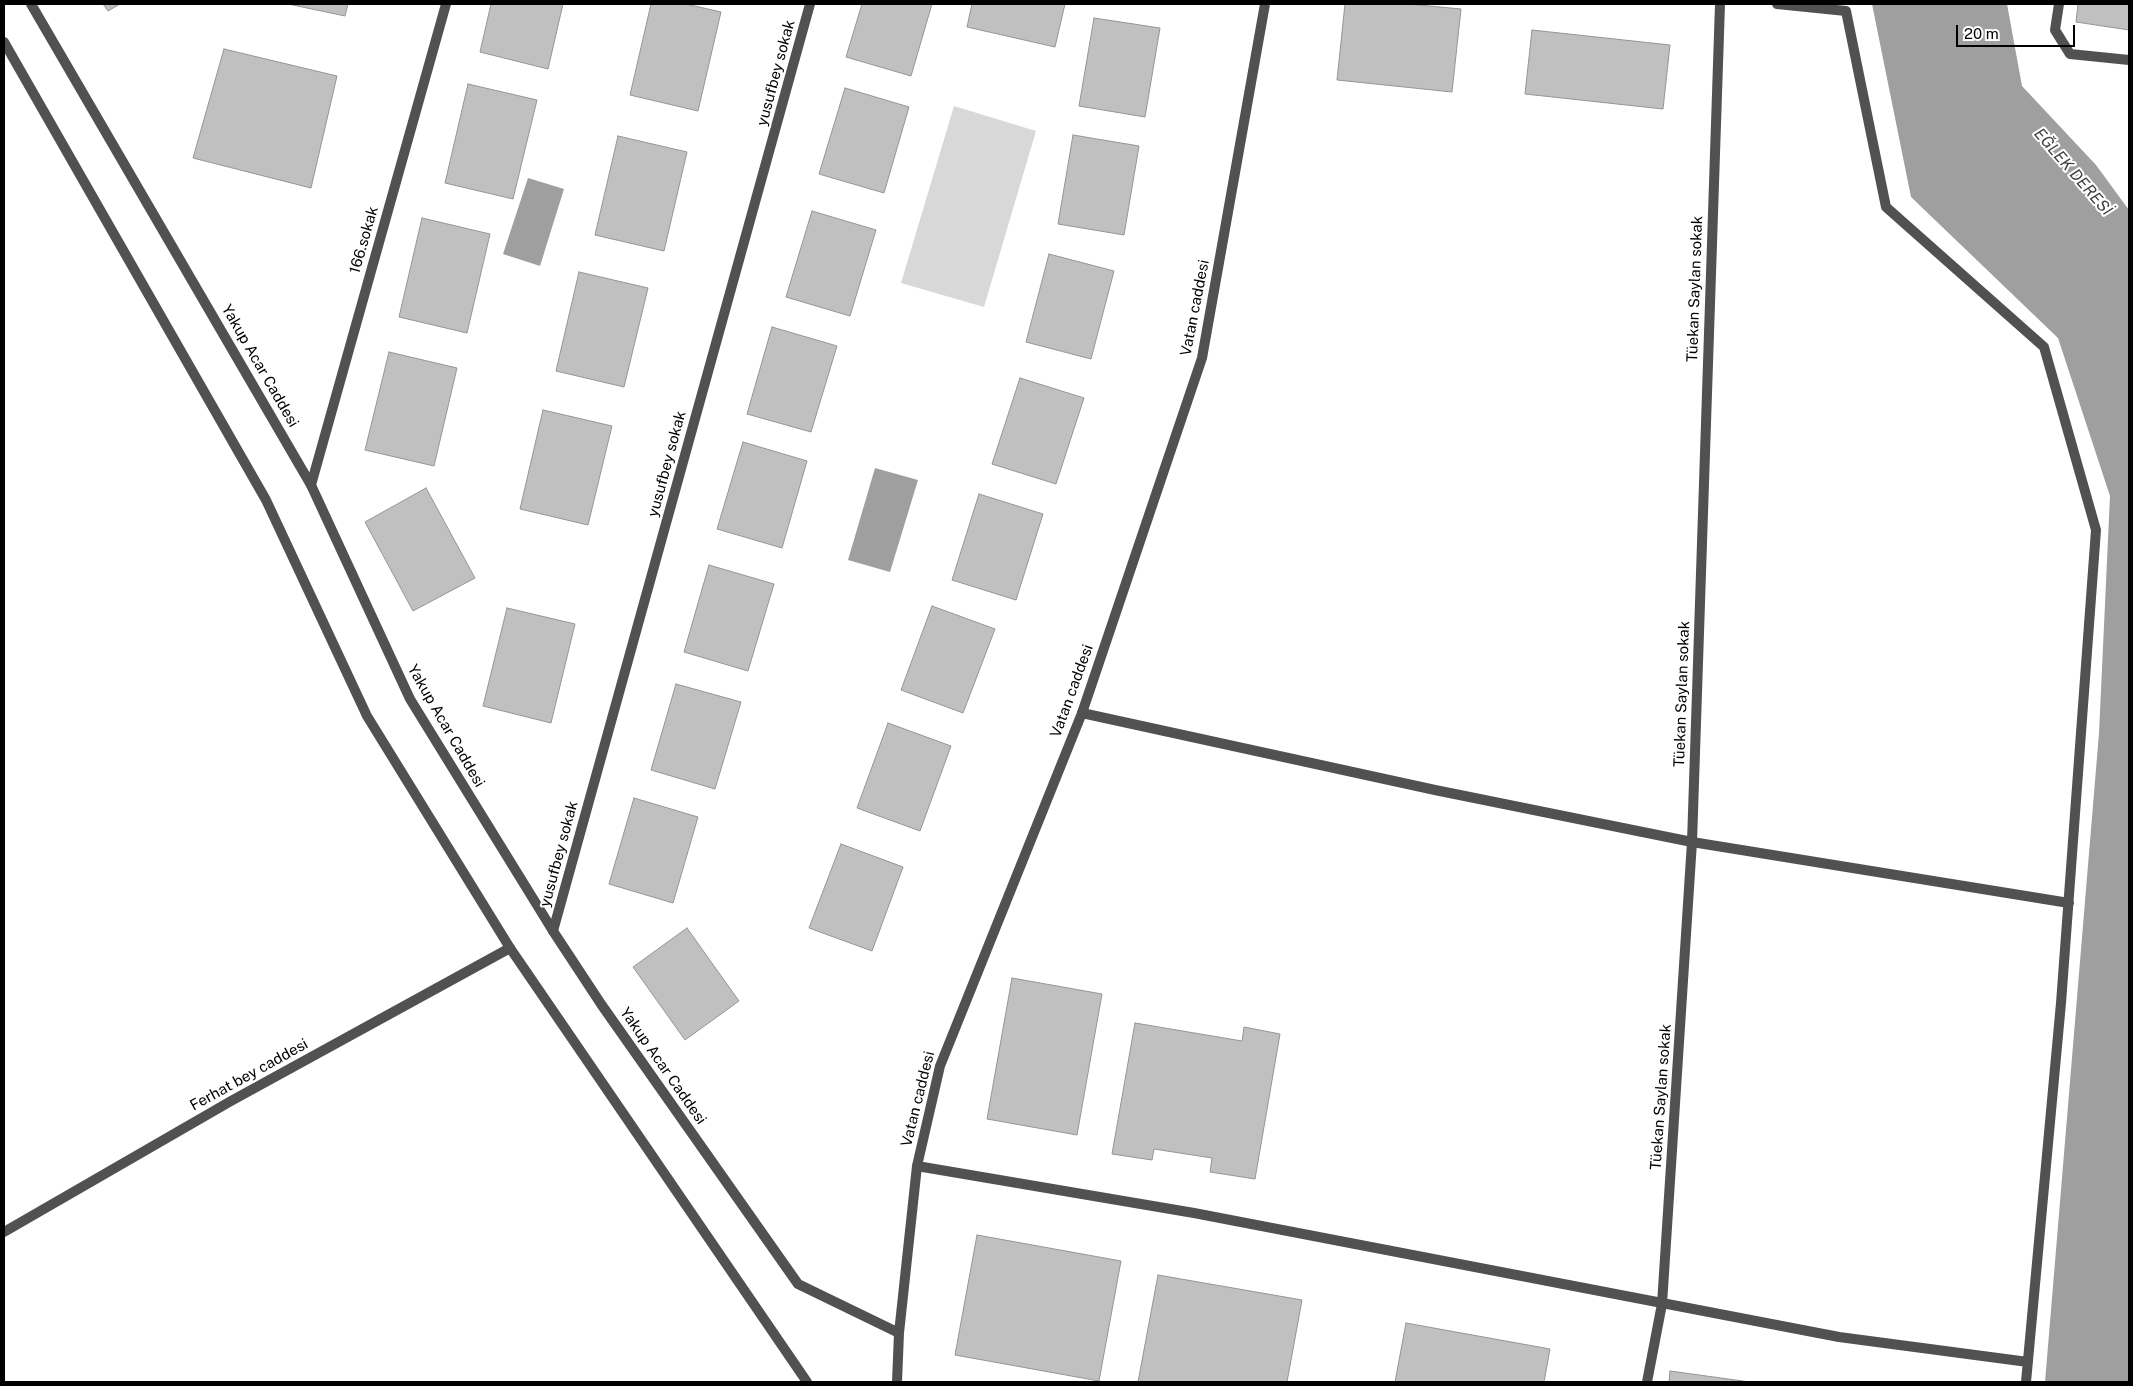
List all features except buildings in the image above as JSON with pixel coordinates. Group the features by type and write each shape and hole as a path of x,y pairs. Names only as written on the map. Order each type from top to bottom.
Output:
{"street":[{"name":"Yakup Acar Caddesi","path":"31,4 311,485 410,699 554,932 601,1004 798,1284 900,1333"},
{"name":"166.sokak","path":"311,485 446,4"},
{"name":"yusufbey sokak","path":"554,932 810,4"},
{"name":"Vatan caddesi","path":"897,1382 900,1333 917,1166 940,1066 1082,713 1202,358 1265,4"},
{"name":"Tüekan Saylan sokak","path":"1647,1382 1662,1304 1692,842 1720,4"},
{"path":"1778,4 1846,11 1886,207 2044,347 2096,530 2069,903 2026,1382"},
{"path":"2059,4 2055,30 2070,54 2129,60"},
{"path":"4,42 266,500 367,716 510,948 807,1382"},
{"path":"1082,713 1435,790 1692,842 2069,903"},
{"name":"Ferhat bey caddesi","path":"4,1232 231,1101 510,948"},
{"path":"917,1166 1194,1213 1839,1337 2028,1362"}],"shaded area":[{"path":"954,106 1036,131 984,307 901,283"}],"water":[{"name":"EĞLEK DERESİ","path":"1872,4 2007,4 2022,86 2096,165 2129,210 2129,1382 2045,1382 2099,733 2110,496 2058,338 1911,197"},
{"path":"528,178 564,189 540,266 503,254"},
{"path":"875,468 918,480 890,572 848,560"}]}
